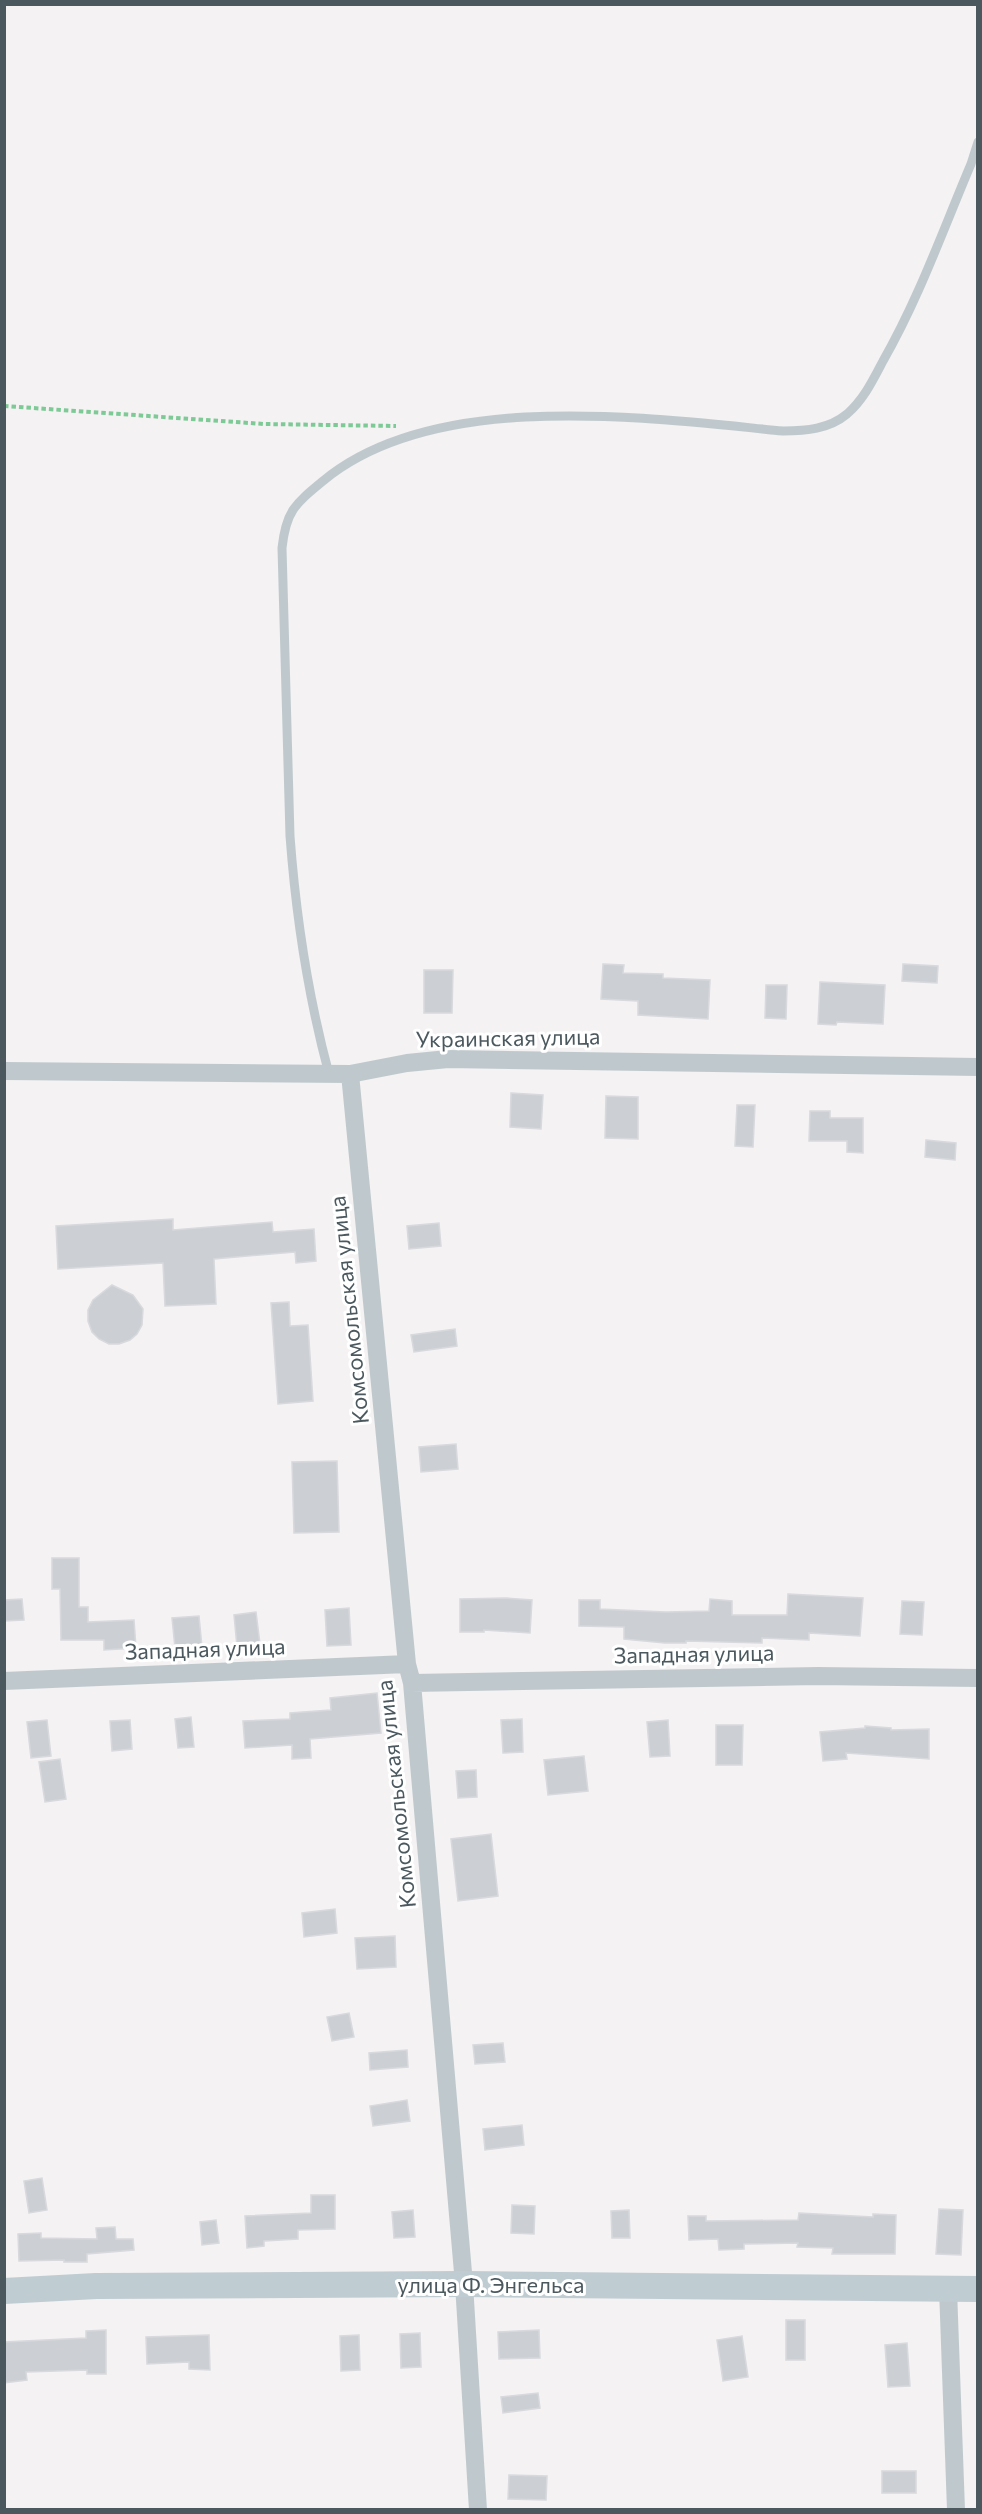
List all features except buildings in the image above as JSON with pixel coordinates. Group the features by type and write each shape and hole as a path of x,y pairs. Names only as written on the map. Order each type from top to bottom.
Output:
{"main road":[{"name":"улица Ф. Энгельса","path":"4,2291 96,2286 464,2284 978,2289"}],"street":[{"name":"Украинская улица","path":"4,1071 350,1074 407,1063 448,1059 978,1067"},
{"name":"Комсомольская улица","path":"350,1074 407,1664 412,1683 464,2284 478,2510"},
{"name":"Западная улица","path":"4,1681 407,1664"},
{"name":"Западная улица","path":"412,1683 818,1676 978,1678"},
{"path":"948,2289 956,2510"}],"lane":[{"path":"329,1074 312,1010 290,836 282,548 285,524 300,500 353,458 402,440 454,425 528,418 625,416 806,431 825,426 846,415 863,398 902,327 971,164 978,142"}],"path":[{"path":"4,406 264,424 401,426"}]}
